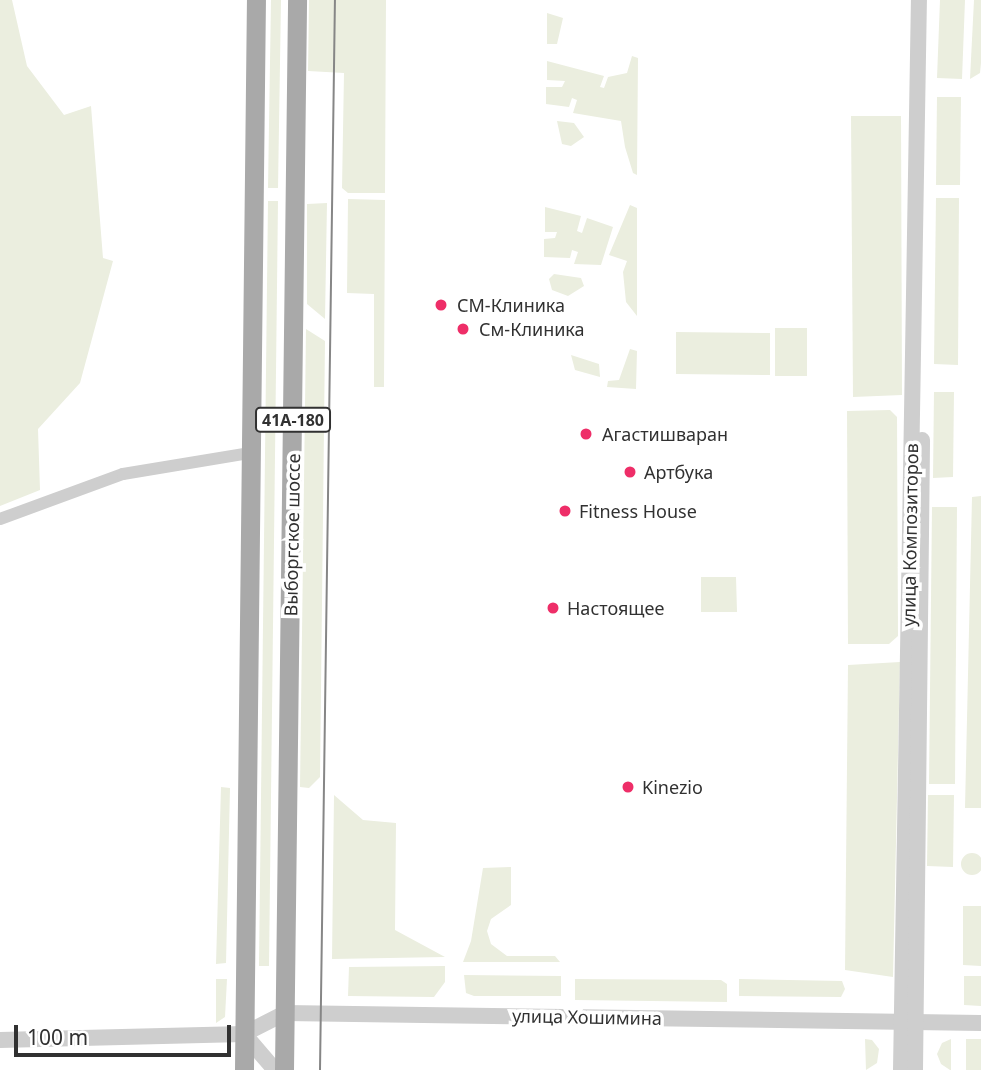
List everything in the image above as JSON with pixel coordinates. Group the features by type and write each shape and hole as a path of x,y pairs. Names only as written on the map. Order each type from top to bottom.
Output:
{"main road":[{"name":"41А-180","path":"244,1070 256,0"},
{"name":"Выборгское шоссе","path":"284,1070 298,0"}],"street":[{"name":"улица Композиторов","path":"915,1070 909,1022 919,0"},
{"name":"улица Композиторов","path":"901,1070 909,1022 926,0"},
{"path":"0,519 122,474 250,453"},
{"name":"улица Хошимина","path":"244,1034 285,1013 981,1023"},
{"path":"0,1040 244,1034 275,1070"}],"shaded area":[{"path":"0,0 12,0 27,66 64,115 91,106 103,258 113,261 80,383 38,429 40,490 0,506"},
{"path":"271,0 281,0 278,188 268,188"},
{"path":"309,0 386,0 385,193 348,193 342,188 344,73 308,71"},
{"path":"940,0 965,0 962,79 937,78"},
{"path":"974,0 981,0 981,63 980,73 970,79"},
{"path":"547,13 563,18 557,44 547,44"},
{"path":"632,56 638,58 637,175 633,173 625,147 621,121 573,113 577,100 572,98 569,107 546,104 546,87 562,87 565,81 547,80 547,61 604,76 600,87 604,88 608,77 627,73"},
{"path":"937,97 961,97 960,185 936,185"},
{"path":"851,116 901,116 902,395 853,397"},
{"path":"557,121 574,123 584,137 571,146 562,144"},
{"path":"936,198 959,198 958,365 934,364"},
{"path":"348,199 385,200 384,387 374,387 374,294 347,293"},
{"path":"268,201 278,201 269,966 259,966"},
{"path":"327,203 325,319 307,304 307,204"},
{"path":"630,205 637,208 637,316 626,302 623,272 627,261 609,255"},
{"path":"545,207 581,216 577,231 582,233 587,218 613,227 601,265 574,264 578,252 572,250 570,258 544,257 544,239 555,238 557,232 545,232"},
{"path":"554,274 581,278 584,286 568,296 552,290 549,279"},
{"path":"775,328 807,328 807,376 775,376"},
{"path":"306,329 325,341 320,777 309,788 300,787"},
{"path":"676,332 770,333 770,375 676,374"},
{"path":"630,349 637,351 636,389 607,387 608,381 619,380"},
{"path":"571,355 599,364 600,377 575,370"},
{"path":"934,392 954,392 953,477 933,478"},
{"path":"890,410 897,417 898,636 889,644 848,644 847,411"},
{"path":"981,496 981,808 965,808 972,497"},
{"path":"932,507 957,507 955,784 929,784"},
{"path":"701,577 736,577 737,612 701,612"},
{"path":"900,662 893,977 845,970 848,665"},
{"path":"221,787 230,788 226,963 216,964"},
{"path":"334,795 363,820 396,823 395,930 445,957 332,959"},
{"path":"928,795 954,795 953,867 927,866"},
{"path":"968,853 976,853 983,860 983,868 976,875 968,875 961,868 961,860"},
{"path":"511,867 511,905 491,919 487,931 491,944 507,956 555,956 560,962 463,962 471,941 483,868"},
{"path":"963,906 981,906 981,966 963,965"},
{"path":"445,966 445,982 434,997 348,996 349,967"},
{"path":"464,975 561,976 561,996 474,996 466,993"},
{"path":"964,976 981,976 981,1006 964,1005"},
{"path":"216,979 227,979 225,1017 216,1023"},
{"path":"575,979 721,980 727,984 727,1002 575,1000"},
{"path":"739,979 842,981 845,989 841,997 739,996"},
{"path":"865,1039 872,1040 879,1049 877,1063 866,1070"},
{"path":"951,1039 950,1070 941,1064 937,1054 942,1043"},
{"path":"966,1039 981,1039 981,1070 966,1070"}],"tram line":[{"path":"320,1070 335,0"}],"place":[{"name":"СМ-Клиника","path":"441,305"},
{"name":"См-Клиника","path":"463,329"},
{"name":"Агастишваран","path":"586,434"},
{"name":"Артбука","path":"630,472"},
{"name":"Fitness House","path":"565,511"},
{"name":"Настоящее","path":"553,608"},
{"name":"Kinezio","path":"628,787"}]}
